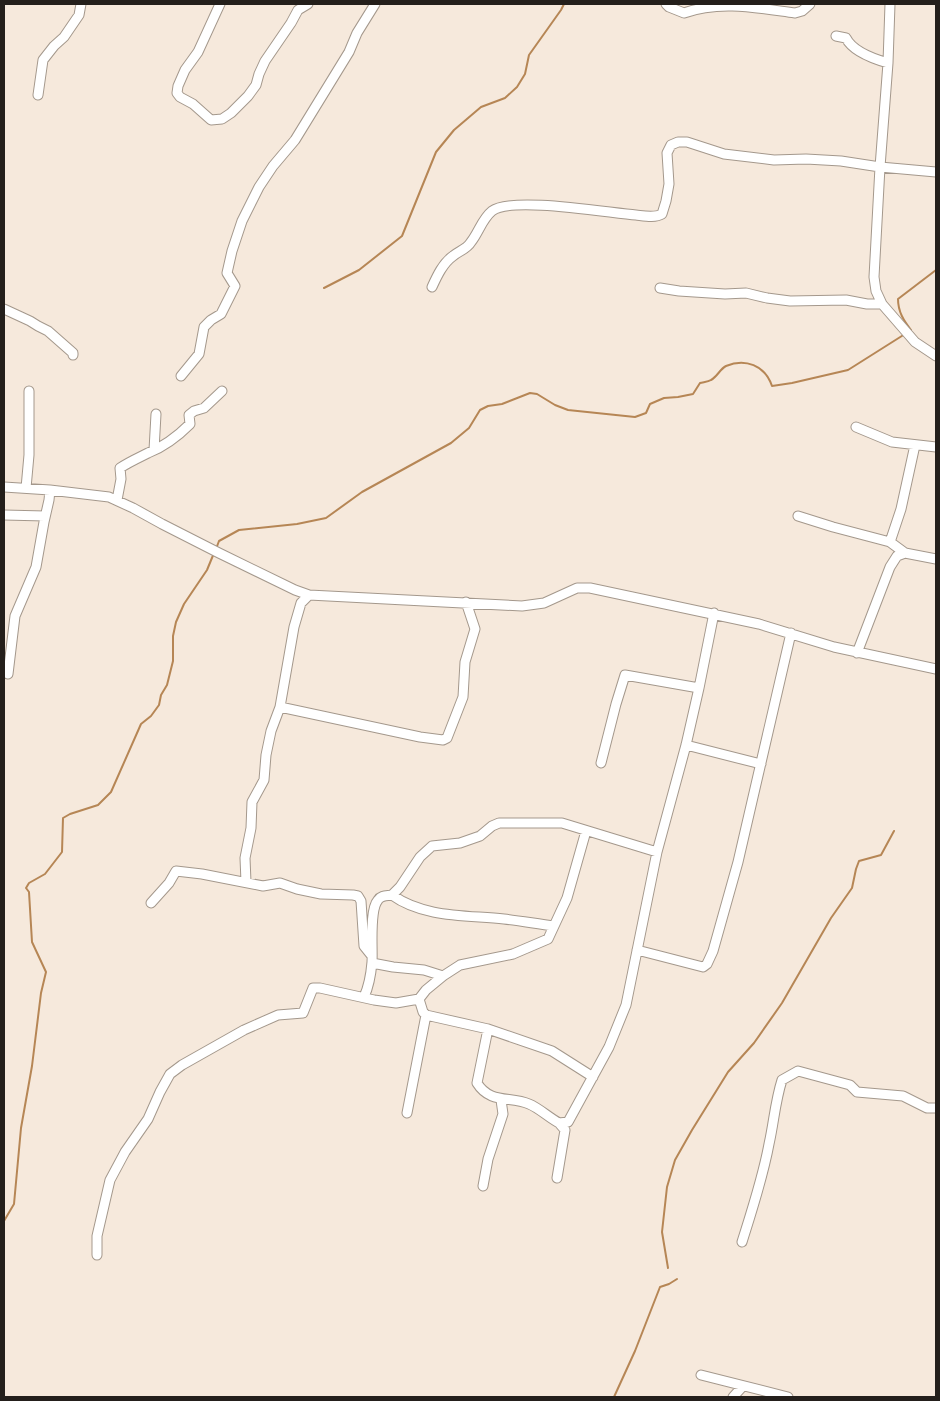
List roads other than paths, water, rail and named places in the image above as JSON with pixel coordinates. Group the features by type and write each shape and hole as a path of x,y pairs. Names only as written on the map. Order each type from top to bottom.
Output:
{"street":[{"path":"38,95 44,60 79,15 82,4"},
{"path":"220,4 198,52 185,70 177,93 211,120 222,119 231,114 248,96 256,85 266,61 298,10 308,4"},
{"path":"181,376 199,354 204,327 221,314 235,286 227,273 232,251 242,221 259,187 273,166 295,140 349,52 357,33 375,4"},
{"path":"666,4 669,7 684,12 710,6 740,5 794,13 802,11 810,4"},
{"path":"890,4 874,277 876,290 882,304 915,342 936,356"},
{"path":"836,36 846,38 849,44 865,54 888,63"},
{"path":"432,287 445,265 453,256 470,244 483,220 493,210 512,204 658,217 662,214 669,184 667,153 672,145 678,142 687,142 724,154 774,160 841,161 936,172"},
{"path":"660,288 688,292 746,293 767,298 790,300 839,299 867,304 882,304"},
{"path":"4,308 48,330 73,353 73,356"},
{"path":"26,488 29,455 29,391"},
{"path":"117,500 121,479 120,468 154,450 182,432 190,424 189,415 194,411 204,408 222,391"},
{"path":"154,450 156,414"},
{"path":"856,427 892,442 936,447"},
{"path":"890,542 901,509 915,445"},
{"path":"4,487 109,497 215,551 309,595 522,606 544,603 577,588 590,588 714,613 759,624 857,653 936,670"},
{"path":"8,674 15,616 36,567 50,490"},
{"path":"4,515 45,516"},
{"path":"798,516 890,542 905,553 936,560"},
{"path":"857,653 890,567 897,556 905,553"},
{"path":"246,882 245,858 251,828 252,802 264,780 266,755 271,731 280,708 294,627 301,603 309,595"},
{"path":"280,708 415,737 444,740 447,738 462,697 466,662 476,629 466,602"},
{"path":"557,1178 564,1125 609,1047 626,1005 657,852 686,745 714,613"},
{"path":"637,950 703,967 707,964 713,952 761,764 791,633"},
{"path":"601,763 616,704 626,675 699,688"},
{"path":"686,745 761,764"},
{"path":"364,997 368,988 372,959 372,918 376,900 382,896 392,895 400,887 420,857 432,846 460,843 480,836 499,823 562,823 657,852"},
{"path":"97,1255 97,1236 110,1180 125,1152 148,1119 170,1074 182,1065 244,1030 278,1015 303,1014 314,988 396,1003 419,1000 426,990 460,965 514,954 548,939 567,898 586,831"},
{"path":"151,903 176,872 202,874 264,886 280,883 322,894 358,896 361,901 364,946 372,959 392,968 424,970 443,976"},
{"path":"392,895 399,900 424,910 554,926"},
{"path":"407,1112 426,1015 419,1000"},
{"path":"426,1015 488,1029 552,1051 593,1077"},
{"path":"488,1029 477,1083 482,1091 501,1100 517,1100 531,1104 564,1125"},
{"path":"742,1242 769,1145 776,1098 782,1080 798,1071 850,1086 857,1092 902,1096 927,1108 936,1108"},
{"path":"482,1186 488,1159 503,1114 501,1100"},
{"path":"701,1375 788,1397"},
{"path":"733,1397 743,1386"}],"waterway":[{"path":"324,288 359,270 402,236 436,152 454,130 481,107 505,98 517,87 525,74 529,55 564,4"},
{"path":"909,331 911,330 902,316 898,299 936,270"},
{"path":"216,549 219,541 239,530 297,524 326,518 362,492 451,443 469,428 480,410 488,406 502,404 530,393 537,394 555,405 568,410 635,417 646,413 650,404 664,398 693,394 700,383 711,380 726,366 747,363 754,365 765,373 772,386 792,383 848,370 905,334"},
{"path":"4,1221 14,1204 21,1128 32,1066 41,993 46,972 32,942 29,892 26,888 29,883 45,874 62,852 63,818 98,805 111,792 141,724 151,716 159,705 161,695 167,685 173,661 173,636 176,622 184,604 207,570 214,553"},
{"path":"668,1268 662,1232 667,1187 675,1160 728,1072 754,1043 782,1003 831,918 852,888 859,861 881,855 894,831"},
{"path":"614,1397 635,1351 660,1287 677,1279"}]}
